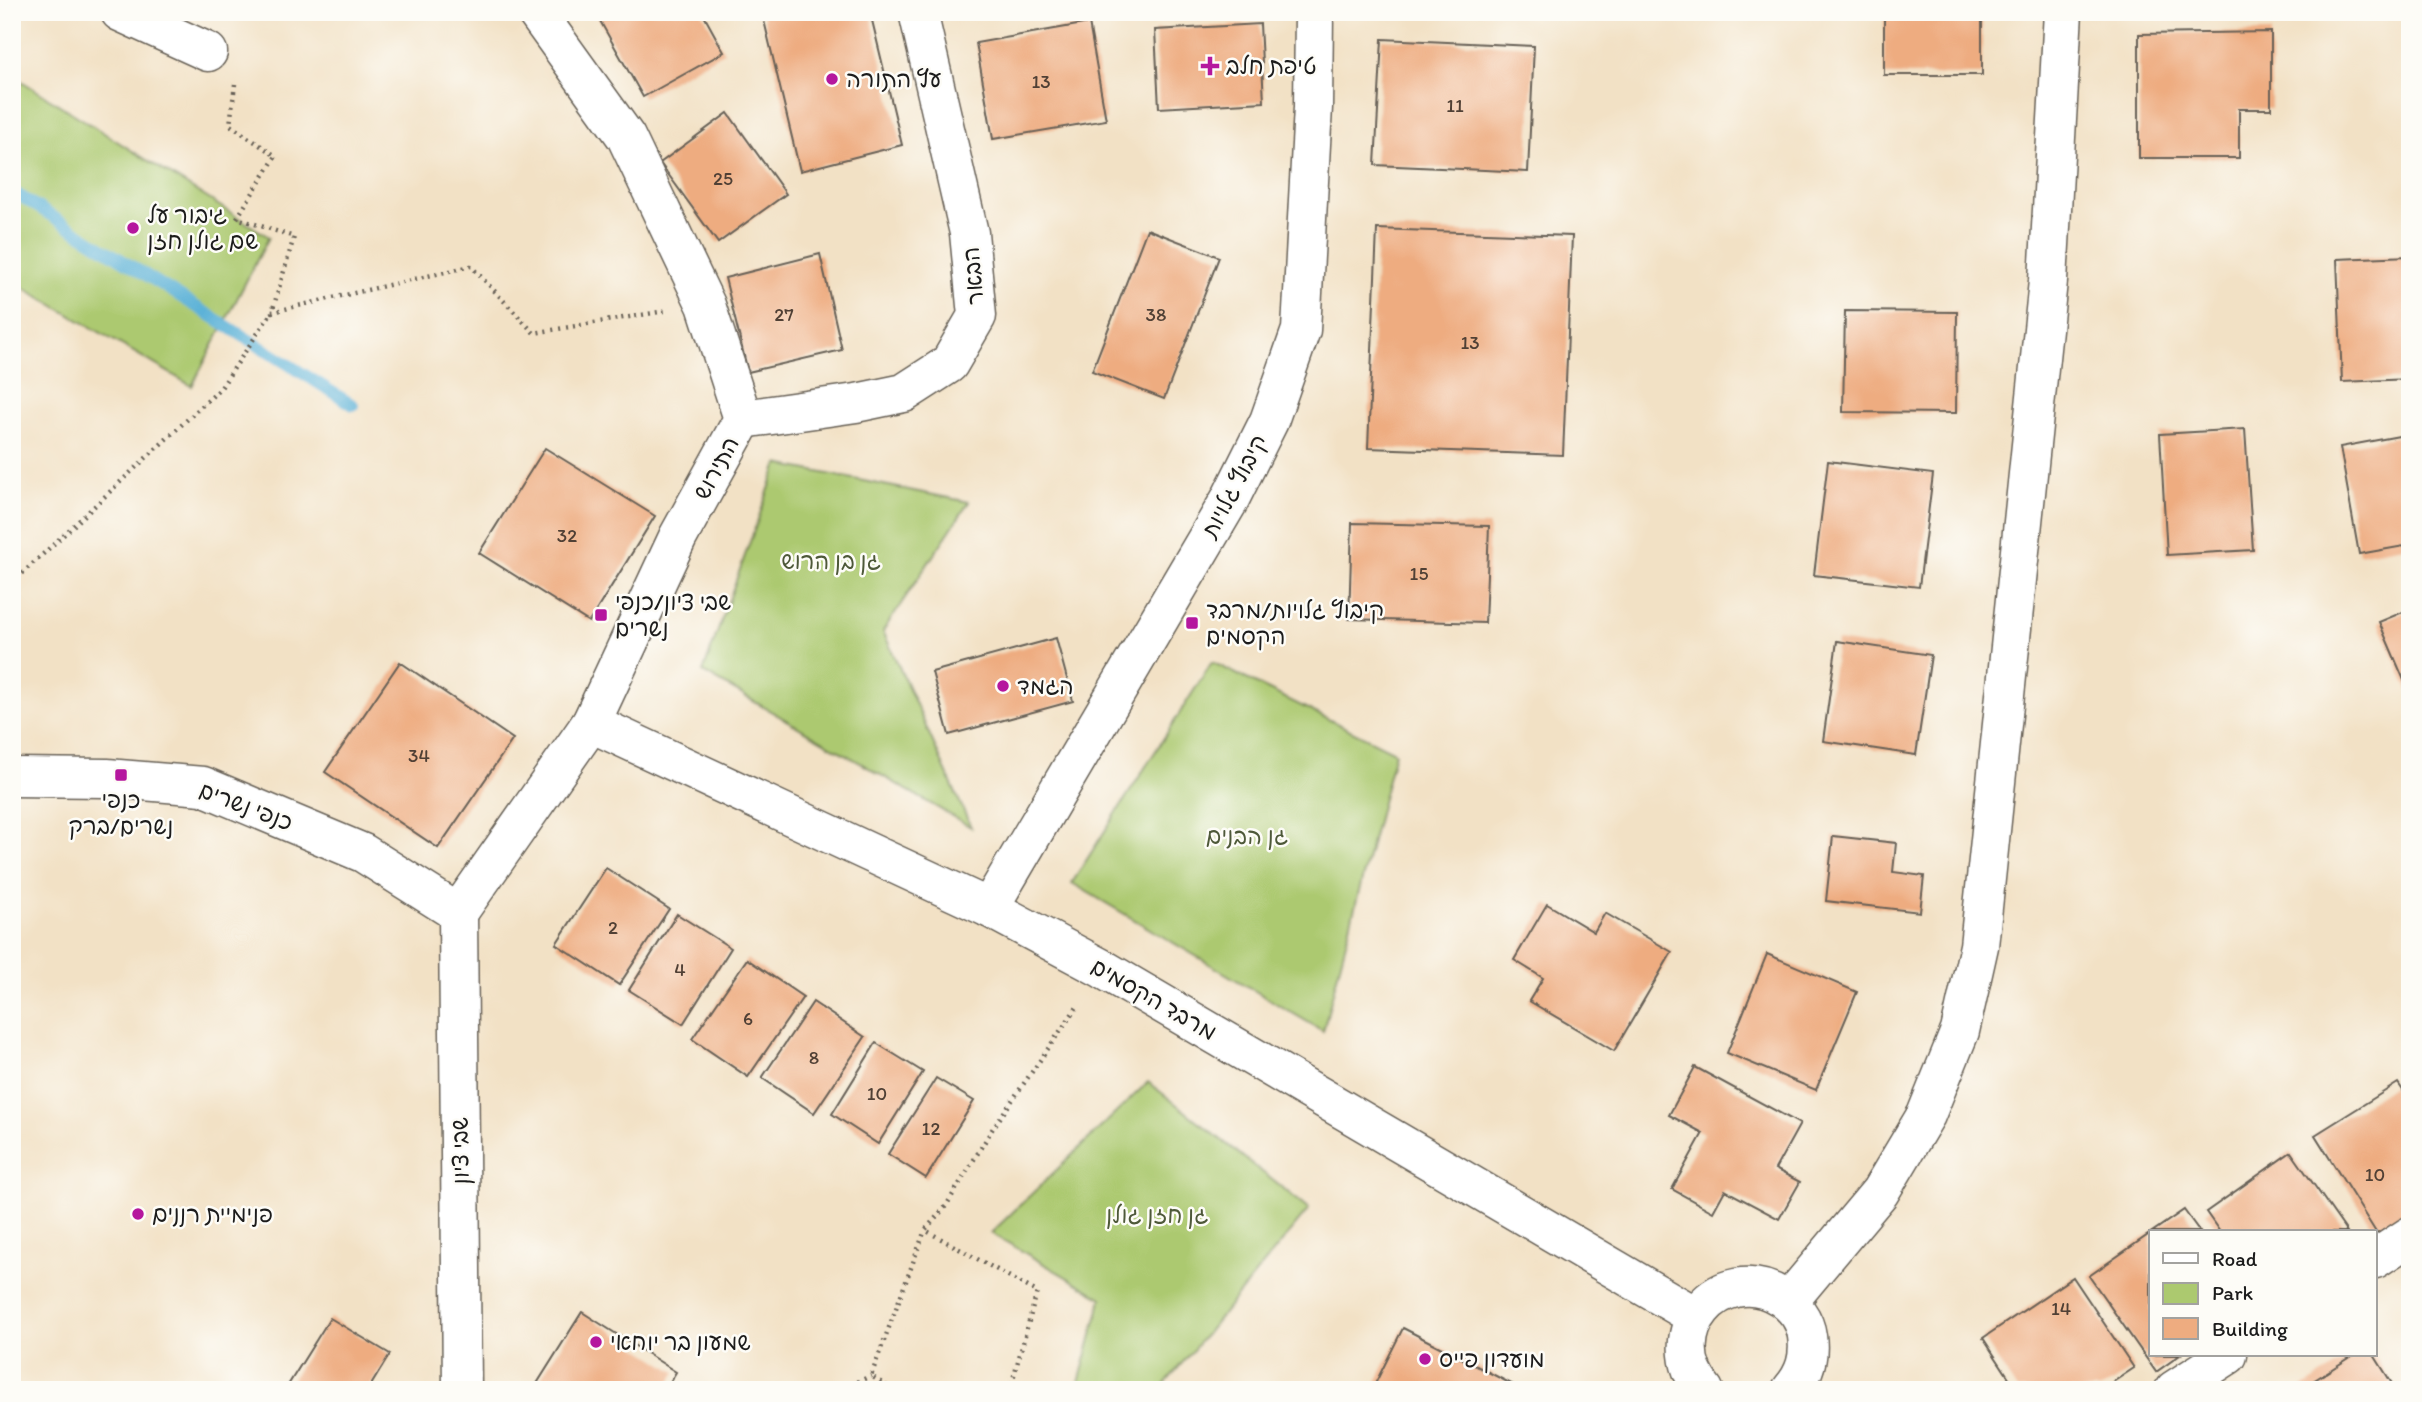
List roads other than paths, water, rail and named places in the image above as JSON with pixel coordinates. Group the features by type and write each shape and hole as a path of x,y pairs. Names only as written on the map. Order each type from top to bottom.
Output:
{"street":[{"path":"120,12 208,52"},
{"name":"התירוש","path":"458,912 591,723 678,537 743,419 705,305 626,137 536,12"},
{"name":"הבאר","path":"743,419 904,393 949,364 977,316 969,233 918,12"},
{"name":"קיבוץ גלויות","path":"989,908 1229,501 1269,421 1301,330 1314,107 1314,12"},
{"path":"1788,1302 1880,1192 1926,1115 1960,1031 1979,946 2048,281 2063,12"},
{"name":"מרבד הקסמים","path":"591,723 989,908 1104,969 1695,1316"},
{"name":"כנפי נשרים","path":"12,777 107,778 203,786 363,853 458,912"},
{"name":"שבי ציון","path":"458,912 462,1390"},
{"path":"2376,1258 2410,1236"},
{"path":"1704,1390 1690,1366 1687,1349 1695,1316 1709,1300 1728,1290 1749,1287 1770,1290 1788,1302 1799,1314 1809,1347 1802,1386"},
{"path":"2174,1390 2226,1356"}],"waterway":[{"path":"12,191 353,405"}],"place":[{"name":"טיפת חלב","path":"1210,66"},
{"name":"עץ התורה","path":"832,79"},
{"name":"גיבור על שם גולן חזן","path":"133,228"},
{"name":"שבי ציון/כנפי נשרים","path":"601,615"},
{"name":"קיבוץ גלויות/מרבד הקסמים","path":"1192,623"},
{"name":"הגמד","path":"1003,686"},
{"name":"כנפי נשרים/ברק","path":"121,775"},
{"name":"פנימיית רננים","path":"138,1214"},
{"name":"שמעון בר יוחאי","path":"596,1342"},
{"name":"מועדון פייס","path":"1425,1359"}],"park label":[{"name":"גן בן הרוש","path":"831,561"},
{"name":"גן הבנים","path":"1247,836"},
{"name":"גן חזן גולן","path":"1157,1215"}]}
